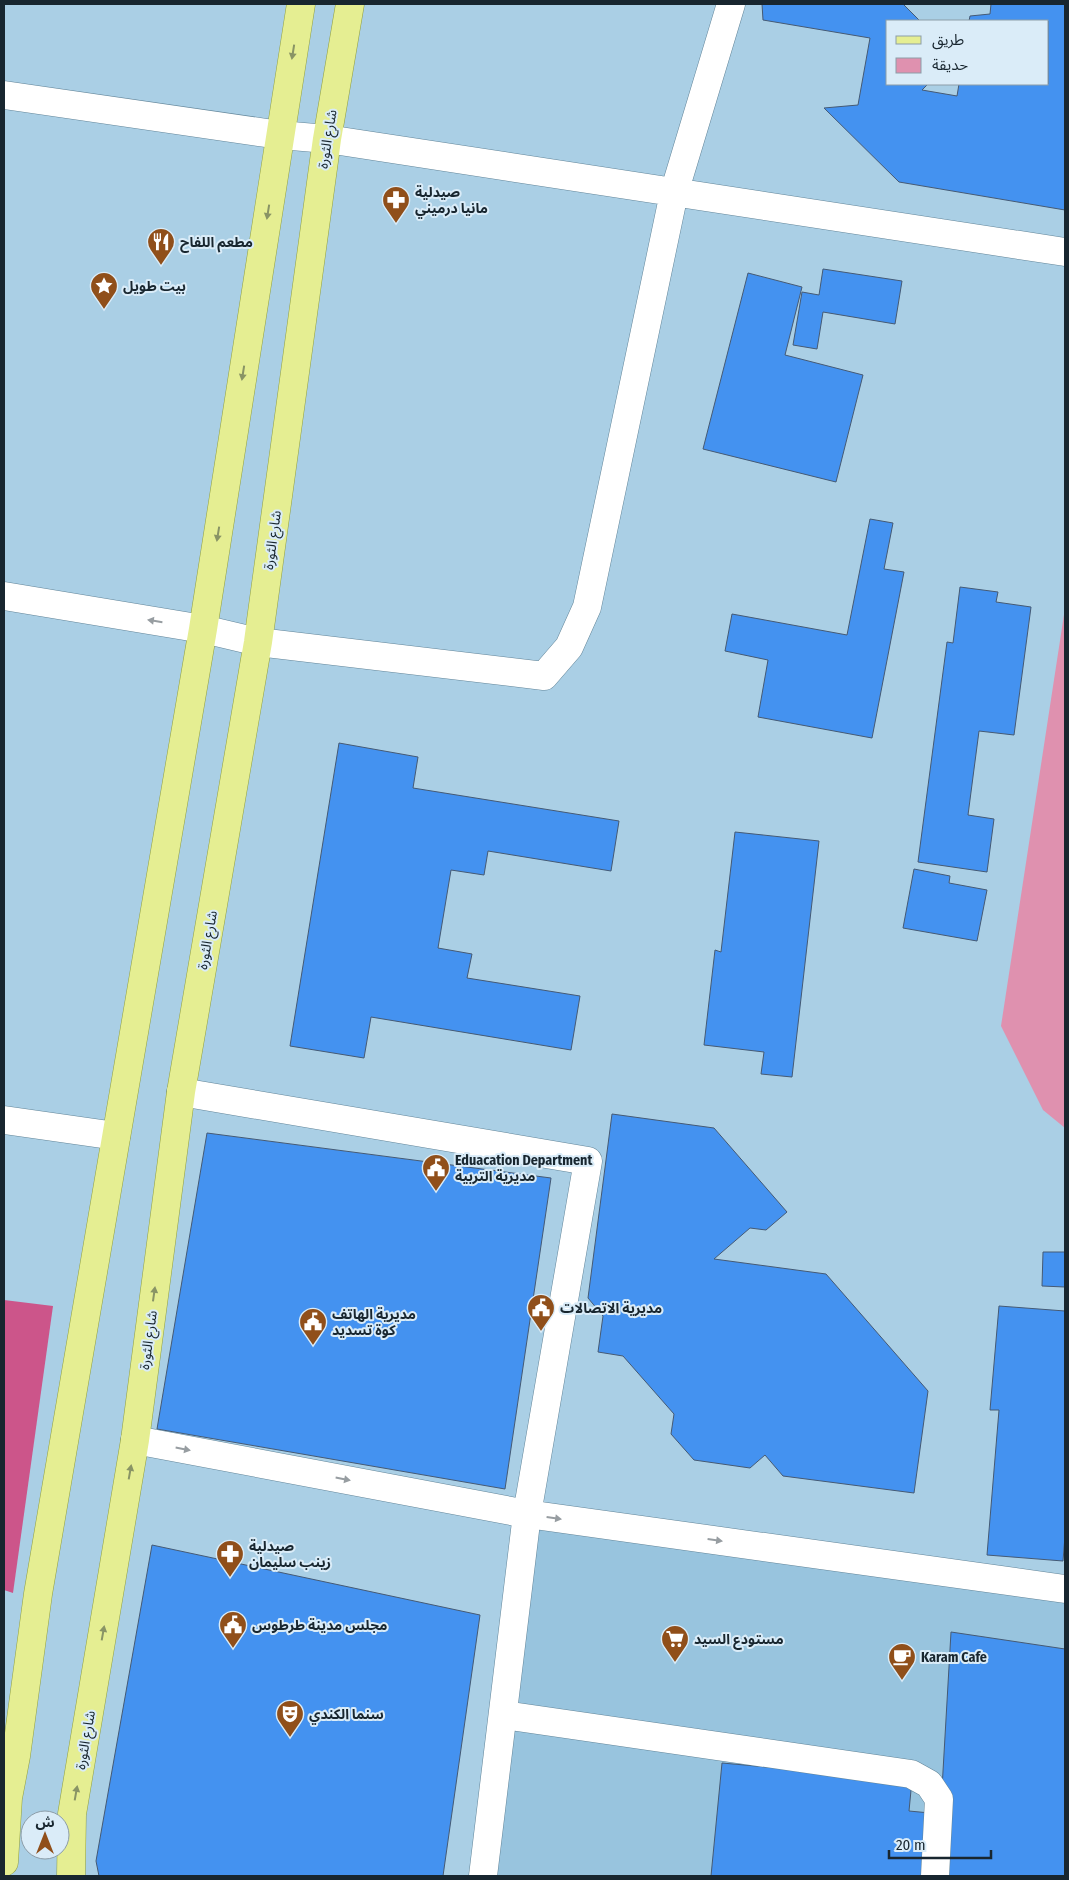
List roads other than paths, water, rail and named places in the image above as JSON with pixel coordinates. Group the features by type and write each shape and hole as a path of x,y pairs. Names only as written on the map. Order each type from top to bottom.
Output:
{"main road":[{"path":"4,1862 6,1798 17,1747 38,1594 203,629 301,4"},
{"name":"شارع الثورة","path":"71,1876 72,1814 135,1440 181,1092 258,642 327,139 350,4"}],"street":[{"path":"4,596 203,629 258,642 544,676 569,648 587,607 674,192 731,4"},
{"path":"4,95 280,135 327,139 1065,252"},
{"path":"181,1092 588,1161 527,1514 483,1876"},
{"path":"4,1120 116,1136"},
{"path":"135,1440 527,1514 1065,1589"},
{"path":"503,1715 911,1774 929,1784 939,1799 935,1876"}],"place":[{"name":"صيدلية مانيا درميني","path":"396,224"},
{"name":"مطعم اللفاح","path":"161,266"},
{"name":"بيت طويل","path":"104,310"},
{"name":"Eduacation Department مديرية التربية","path":"436,1192"},
{"name":"مديرية الاتصالات","path":"541,1332"},
{"name":"مديرية الهاتف كوة تسديد","path":"313,1346"},
{"name":"صيدلية زينب سليمان","path":"230,1578"},
{"name":"مجلس مدينة طرطوس","path":"233,1649"},
{"name":"مستودع السيد","path":"675,1663"},
{"name":"Karam Cafe","path":"902,1681"},
{"name":"سنما الكندي","path":"290,1738"}]}
